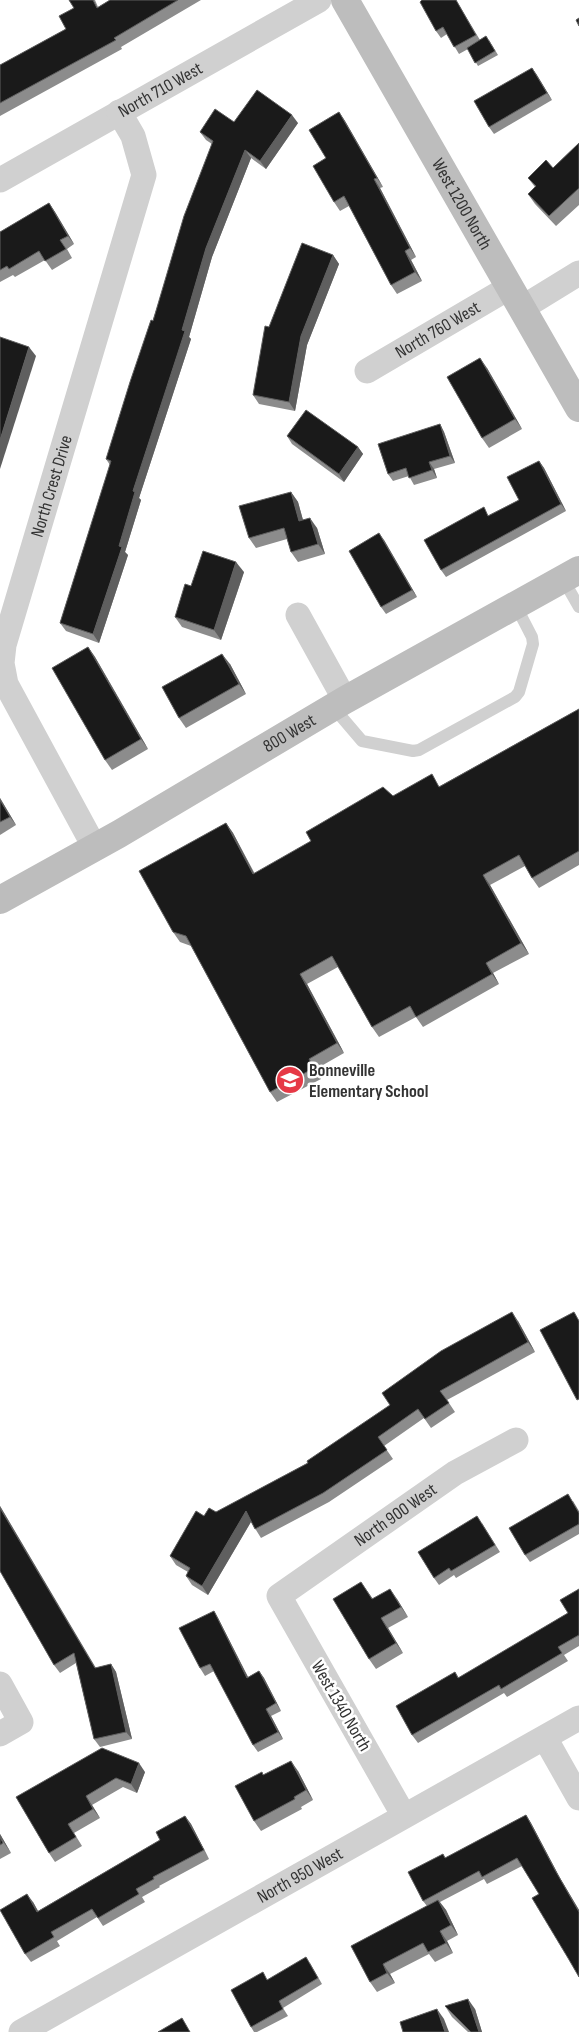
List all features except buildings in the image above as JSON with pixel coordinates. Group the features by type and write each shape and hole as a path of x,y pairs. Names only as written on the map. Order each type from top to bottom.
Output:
{"street":[{"name":"North 710 West","path":"0,180 319,0"},
{"name":"West 1200 North","path":"345,0 579,408"},
{"name":"North Crest Drive","path":"95,848 6,684 2,663 4,644 144,174 133,136 119,112"},
{"name":"North 760 West","path":"367,371 516,297 579,273"},
{"name":"800 West","path":"0,900 95,848 339,704 571,575"},
{"path":"298,615 339,704"},
{"name":"North 900 West","path":"279,1596 455,1473 516,1440"},
{"name":"West 1340 North","path":"279,1596 404,1816"},
{"path":"0,1684 11,1728"},
{"name":"North 950 West","path":"21,2032 579,1718"},
{"path":"545,1738 579,1798"}],"lane":[{"path":"571,575 579,608"},
{"path":"339,704 362,741 413,751 419,750 515,697 519,692 533,644 516,606"}],"place":[{"name":"Bonneville Elementary School","path":"290,1080"}]}
